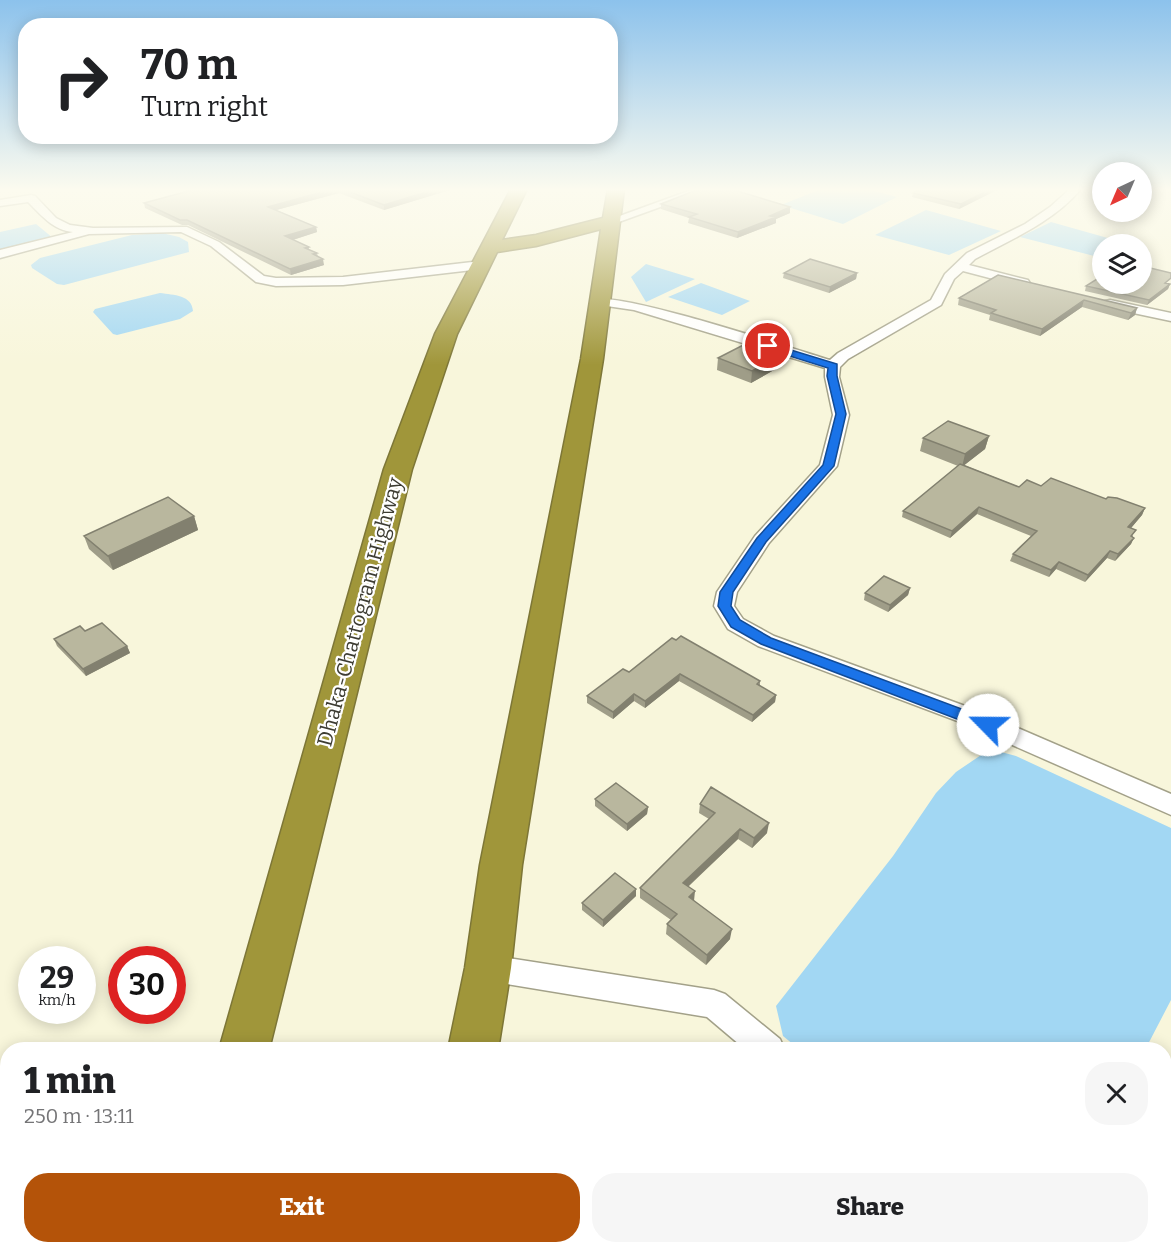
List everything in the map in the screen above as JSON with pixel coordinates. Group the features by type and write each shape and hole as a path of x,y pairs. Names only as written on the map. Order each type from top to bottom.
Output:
{"highway":[{"name":"Dhaka-Chattogram Highway","path":"246,1042 398,469 446,334 489,247"},
{"path":"485,256 515,247"},
{"path":"474,1042 488,968 501,865 592,359 608,247"}],"street":[{"path":"0,254 26,247"},
{"path":"219,247 260,279 276,282 343,281 485,256"},
{"path":"987,247 971,256 960,266 950,277 936,302 843,356 833,366 832,376 841,414 828,466 762,540 727,592 724,606 735,624 766,641 968,716 1171,805"},
{"path":"960,266 1035,286"},
{"path":"600,301 636,306 833,366"},
{"path":"1096,301 1171,317"},
{"path":"488,968 714,1004 759,1042"}],"water":[{"path":"0,247 14,247 0,251"},
{"path":"82,247 189,247 189,252 64,285 57,284 32,268 31,265 40,258"},
{"path":"921,247 965,247 949,255"},
{"path":"1061,247 1092,247 1092,255"},
{"path":"646,264 695,279 646,302 631,277"},
{"path":"701,283 750,301 722,315 668,297"},
{"path":"160,293 186,299 193,311 180,319 117,335 113,334 93,312 95,309"},
{"path":"990,749 1016,756 1171,828 1171,1000 1149,1042 790,1042 783,1036 776,1006 893,856 936,793 956,772"}],"building":[{"path":"245,247 307,247 305,248 317,253 313,254 323,259 290,269"},
{"path":"810,259 857,273 830,287 784,273"},
{"path":"1152,268 1171,273 1171,278 1165,283 1170,284 1149,300 1122,294 1152,294"},
{"path":"998,275 1137,308 1131,313 1084,300 1042,329 991,313 996,310 959,298"},
{"path":"749,342 782,354 752,371 718,358"},
{"path":"948,421 989,436 965,454 923,438"},
{"path":"960,464 1019,487 1027,480 1041,486 1051,478 1106,499 1108,497 1117,498 1145,508 1128,527 1136,530 1131,536 1134,538 1118,554 1110,551 1088,575 1059,562 1051,570 1013,554 1037,531 979,507 952,531 903,511"},
{"path":"168,497 194,516 108,556 84,536"},
{"path":"884,576 910,588 890,605 865,593"},
{"path":"102,623 127,646 83,669 54,639 80,626 85,631"},
{"path":"681,636 760,681 757,684 776,695 753,715 680,674 645,701 634,694 613,712 587,696 623,669 629,672 672,638 676,640"},
{"path":"616,783 648,807 627,824 595,799"},
{"path":"711,787 769,823 754,838 740,829 683,883 695,891 689,897 732,929 707,955 667,924 677,914 640,888 715,813 700,804"},
{"path":"615,873 636,889 603,920 582,903"}],"route":[{"path":"768,346 833,366 832,376 841,414 828,466 762,540 727,592 724,606 735,624 766,641 988,725"}]}
